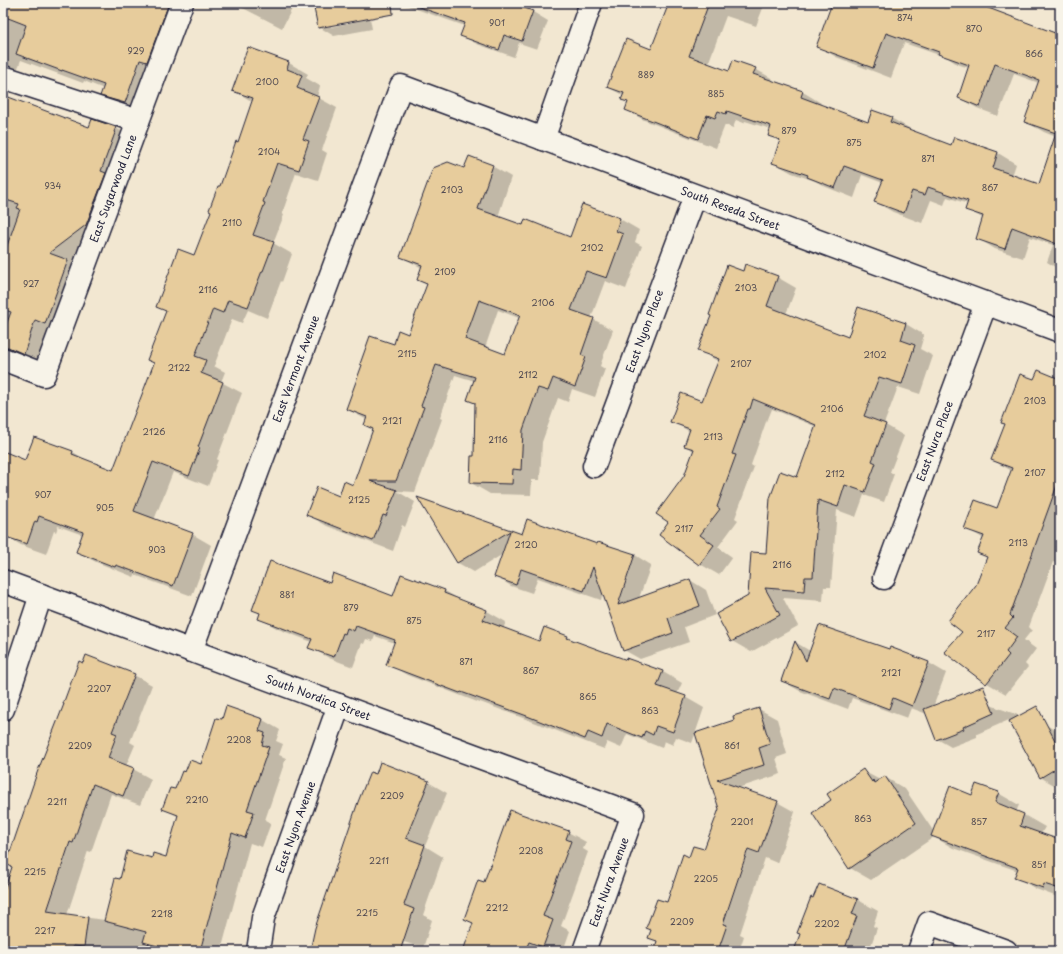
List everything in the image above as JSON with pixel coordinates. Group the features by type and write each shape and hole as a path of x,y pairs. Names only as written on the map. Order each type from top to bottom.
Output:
{"street":[{"name":"East Sugarwood Lane","path":"3,359 44,375 182,3"},
{"path":"543,139 592,3"},
{"path":"3,77 138,121"},
{"name":"South Reseda Street","path":"400,86 1060,331"},
{"name":"East Vermont Avenue","path":"191,651 400,86"},
{"name":"East Nyon Place","path":"594,466 695,196"},
{"name":"East Nura Place","path":"884,578 986,303"},
{"name":"South Nordica Street","path":"3,581 633,814"},
{"path":"3,709 41,595"},
{"name":"East Nyon Avenue","path":"258,951 263,918 338,705"},
{"name":"East Nura Avenue","path":"584,951 633,814"},
{"path":"919,951 929,923 1006,951"}],"building":[{"path":"3,3 169,3 147,62 140,60 125,103 100,96 104,85 16,54 26,25 3,16"},
{"path":"313,3 392,3 393,14 318,28"},
{"path":"417,3 510,3 533,11 522,41 504,35 499,50 460,36 465,23 416,6"},
{"path":"669,3 709,3 689,56 729,71 733,60 756,68 753,74 803,91 801,97 868,122 872,110 892,117 890,122 951,145 954,137 998,152 993,168 1039,184 1056,133 1024,122 1039,80 995,64 980,107 958,98 969,65 938,54 939,52 886,33 873,68 816,47 832,3 975,3 1055,33 1057,30 1060,30 1060,245 1012,227 1005,249 976,239 983,216 965,210 968,201 928,187 925,195 912,191 904,213 874,202 883,180 844,166 835,188 807,177 808,175 772,163 780,140 768,136 771,126 727,111 726,114 718,111 715,118 707,115 698,139 625,110 628,102 621,100 624,93 607,87 626,39 651,49"},
{"path":"248,47 289,62 287,69 302,75 297,88 319,97 303,139 309,141 299,170 277,163 263,202 265,203 253,235 274,242 248,307 228,300 223,313 213,309 195,356 206,360 201,373 223,382 198,447 200,448 189,476 153,462 134,511 193,533 173,586 116,565 115,567 76,552 83,532 39,516 37,522 35,521 27,544 3,536 3,451 25,460 34,437 73,451 72,454 113,470 154,363 147,360 166,311 156,307 178,249 194,255 211,211 209,210 218,186 220,186 236,141 238,142 253,98 232,91"},
{"path":"3,95 89,127 92,119 116,127 101,171 106,173 86,225 49,253 68,260 45,324 35,320 24,354 8,347 3,347 3,333 11,312 3,309 3,257 20,209 17,208 19,204 3,199"},
{"path":"469,156 493,165 478,209 523,225 525,219 570,237 582,204 620,218 616,231 623,234 607,278 586,271 571,310 594,318 581,355 586,357 575,387 553,378 548,391 538,388 523,430 521,470 513,469 512,484 470,483 471,456 474,456 475,403 467,400 475,377 436,365 421,406 424,407 396,481 370,481 397,490 386,516 383,515 373,541 306,515 317,487 339,496 344,481 353,485 373,429 364,425 367,417 346,409 362,365 360,364 370,336 394,344 398,330 408,334 427,284 417,280 422,265 400,257 433,168 448,162 464,168","holes":["479,300 520,315 505,354 465,339"]},
{"path":"745,264 778,276 767,306 848,337 858,307 906,323 901,340 915,345 902,384 879,377 864,416 886,424 872,461 876,463 865,492 845,485 838,507 818,500 813,577 805,577 804,591 765,588 780,615 731,642 716,614 748,596 751,552 766,553 770,498 780,471 797,477 816,425 753,399 732,454 736,455 717,507 720,509 700,535 714,545 699,565 659,535 668,522 656,514 684,476 694,449 684,446 690,429 670,422 681,393 702,401 719,359 697,351 711,316 709,315 727,265 743,271"},
{"path":"1038,370 1060,379 1060,477 1010,615 1013,618 1005,628 1017,637 1006,652 1009,655 986,684 944,652 962,632 948,621 976,585 987,557 977,553 984,536 964,529 975,500 997,508 1012,468 991,460 1005,424 1001,423 1020,374 1034,379"},
{"path":"417,497 522,534 527,519 597,544 598,542 635,554 618,605 690,579 700,606 668,618 673,633 623,651 593,567 584,591 521,569 516,585 494,577 510,531 457,563"},
{"path":"270,561 330,583 333,573 393,596 401,574 445,590 444,593 487,610 483,620 539,641 544,627 568,636 567,638 627,660 626,658 663,671 657,686 686,696 673,732 656,726 653,735 645,731 642,738 607,724 602,738 588,732 585,739 527,716 386,665 395,640 356,626 354,631 347,628 345,634 343,633 334,657 308,648 312,639 258,619 260,613 252,610"},
{"path":"819,625 889,649 890,647 929,662 912,706 893,698 889,709 834,688 830,699 781,681 795,641 806,661"},
{"path":"86,655 135,674 112,732 117,734 108,758 134,768 123,796 93,784 73,843 70,842 47,911 88,917 84,947 73,946 72,951 3,951 3,894 12,867 6,864 37,773 79,661 83,663"},
{"path":"983,686 994,713 963,727 964,729 936,740 924,709"},
{"path":"226,706 263,719 259,731 265,733 262,745 269,747 247,810 254,812 245,838 232,833 200,951 176,951 143,942 146,932 104,921 115,878 120,879 127,851 152,858 153,853 166,857 178,815 162,809 170,788 175,789 182,771 185,772 190,760 201,764 216,718 222,719"},
{"path":"1037,706 1060,750 1060,766 1040,778 1009,721"},
{"path":"759,708 770,744 759,748 764,765 717,780 778,801 759,853 748,849 723,924 727,925 718,951 654,951 657,941 648,938 651,930 646,928 657,899 667,902 683,854 689,857 693,846 704,849 719,809 695,733 734,720 733,716"},
{"path":"380,762 429,781 406,838 425,845 404,905 414,909 400,951 310,951 315,928 358,802 370,772 376,774"},
{"path":"863,769 874,783 885,776 916,823 849,869 812,813 831,800 827,794"},
{"path":"976,784 999,792 995,802 1024,814 1020,826 1060,840 1060,889 1044,884 1043,888 1014,878 1018,868 931,836 950,786 972,795"},
{"path":"510,810 569,831 566,839 571,841 543,916 553,920 543,947 529,942 525,951 463,951 473,923 464,919 478,880 484,882"},
{"path":"819,884 858,899 852,914 857,916 844,951 794,951 800,934 797,933 811,897 813,898"}]}
